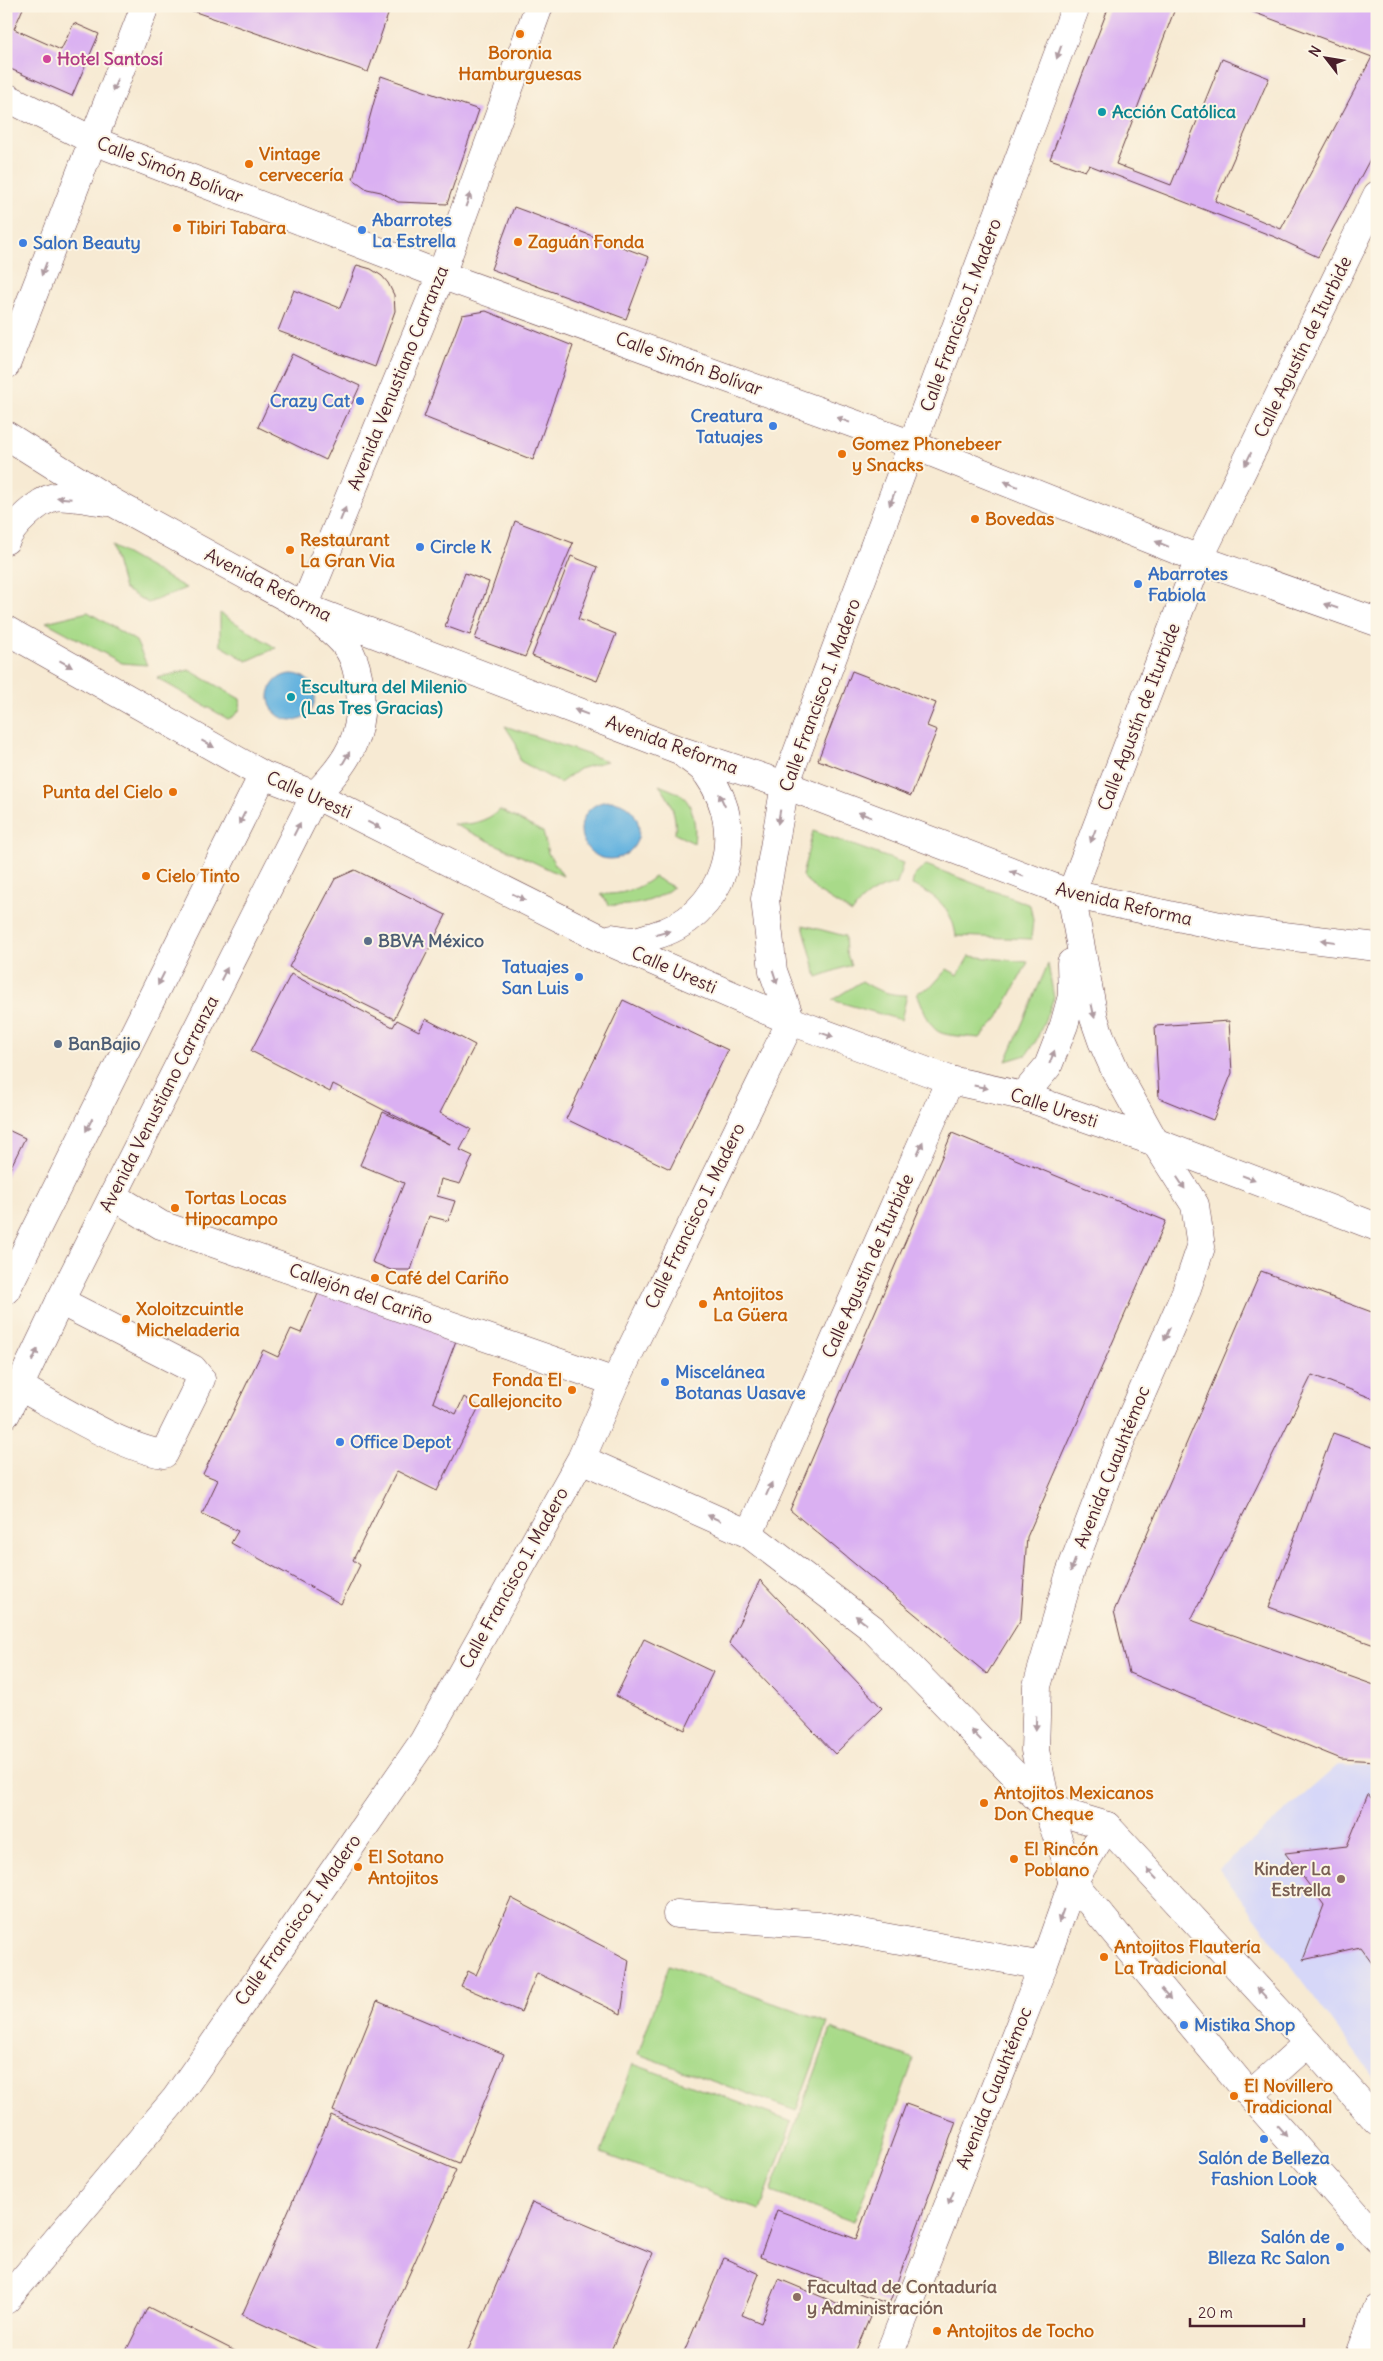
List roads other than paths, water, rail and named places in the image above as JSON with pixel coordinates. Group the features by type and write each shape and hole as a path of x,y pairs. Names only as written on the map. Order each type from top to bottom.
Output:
{"street":[{"path":"6,365 145,6"},
{"name":"Avenida Venustiano Carranza","path":"6,1414 60,1300 314,795 338,772 355,743 362,711 359,677 347,647 304,607 440,274 539,6"},
{"name":"Calle Francisco I. Madero","path":"6,2300 176,2098 423,1742 581,1460 615,1382 791,1021 773,971 765,899 784,784 913,445 1076,6"},
{"name":"Calle Simón Bolívar","path":"6,97 94,141 440,274 913,445 1199,559 1377,622"},
{"name":"Calle Agustín de Iturbide","path":"1059,890 1199,559 1373,212"},
{"name":"Avenida Reforma","path":"6,435 112,502 304,607 679,750 784,784 1059,890 1243,931 1377,947"},
{"path":"6,540 9,533 29,511 54,497 112,502"},
{"path":"6,618 15,635"},
{"name":"Calle Uresti","path":"15,635 263,775 314,795 598,936 791,1021 950,1080 1023,1096 1155,1142 1377,1227"},
{"path":"598,936 635,941 670,931 701,910 721,879 730,843 725,806 708,774 679,750"},
{"path":"6,1290 263,775"},
{"path":"1023,1096 1048,1066 1064,1025 1072,996 1067,922 1059,890"},
{"path":"1059,890 1094,1018 1115,1070 1155,1142"},
{"name":"Calle Agustín de Iturbide","path":"749,1534 950,1080"},
{"name":"Avenida Cuauhtémoc","path":"1073,1882 1047,1808 1035,1750 1037,1686 1070,1573 1116,1452 1185,1294 1201,1247 1195,1204 1155,1142"},
{"name":"Callejón del Cariño","path":"112,1196 161,1225 615,1382"},
{"path":"20,1387 77,1418 147,1452 164,1454 201,1379 193,1369 60,1300"},
{"path":"581,1460 749,1534 873,1630 1047,1808 1107,1826 1308,2043 1377,2121"},
{"name":"Avenida Cuauhtémoc","path":"889,2355 1043,1966 1073,1882 1107,1826"},
{"path":"1073,1882 1250,2095 1377,2239"},
{"path":"677,1914 818,1925 1043,1966"},
{"path":"1250,2095 1308,2043"},
{"path":"1360,2355 1377,2309"}],"water":[{"path":"292,674 305,678 311,684 315,697 311,710 305,716 292,720 279,716 273,710 269,697 273,684 279,678"},
{"path":"604,801 616,801 631,809 639,824 639,836 631,851 616,859 604,859 589,851 581,836 581,824 589,809"}],"place":[{"name":"Boronia Hamburguesas","path":"520,34"},
{"name":"Hotel Santosí","path":"47,59"},
{"name":"Acción Católica","path":"1102,112"},
{"name":"Vintage cervecería","path":"249,164"},
{"name":"Tibiri Tabara","path":"177,228"},
{"name":"Abarrotes La Estrella","path":"362,230"},
{"name":"Zaguán Fonda","path":"518,242"},
{"name":"Salon Beauty","path":"23,243"},
{"name":"Crazy Cat","path":"360,401"},
{"name":"Creatura Tatuajes","path":"773,426"},
{"name":"Gomez Phonebeer y Snacks","path":"842,454"},
{"name":"Bovedas","path":"975,519"},
{"name":"Circle K","path":"420,547"},
{"name":"Restaurant La Gran Via","path":"290,550"},
{"name":"Abarrotes Fabiola","path":"1138,584"},
{"name":"Escultura del Milenio (Las Tres Gracias)","path":"291,697"},
{"name":"Punta del Cielo","path":"173,792"},
{"name":"Cielo Tinto","path":"146,876"},
{"name":"BBVA México","path":"368,941"},
{"name":"Tatuajes San Luis","path":"579,977"},
{"name":"BanBajio","path":"58,1044"},
{"name":"Tortas Locas Hipocampo","path":"175,1208"},
{"name":"Café del Cariño","path":"375,1278"},
{"name":"Antojitos La Güera","path":"703,1304"},
{"name":"Xoloitzcuintle Micheladeria","path":"126,1319"},
{"name":"Miscelánea Botanas Uasave","path":"665,1382"},
{"name":"Fonda El Callejoncito","path":"572,1390"},
{"name":"Office Depot","path":"340,1442"},
{"name":"Antojitos Mexicanos Don Cheque","path":"984,1803"},
{"name":"El Rincón Poblano","path":"1014,1859"},
{"name":"El Sotano Antojitos","path":"358,1867"},
{"name":"Kinder La Estrella","path":"1341,1879"},
{"name":"Antojitos Flautería La Tradicional","path":"1104,1957"},
{"name":"Mistika Shop","path":"1184,2025"},
{"name":"El Novillero Tradicional","path":"1234,2096"},
{"name":"Salón de Belleza Fashion Look","path":"1264,2139"},
{"name":"Salón de Blleza Rc Salon","path":"1340,2247"},
{"name":"Facultad de Contaduría y Administración","path":"797,2297"},
{"name":"Antojitos de Tocho","path":"937,2331"}]}
